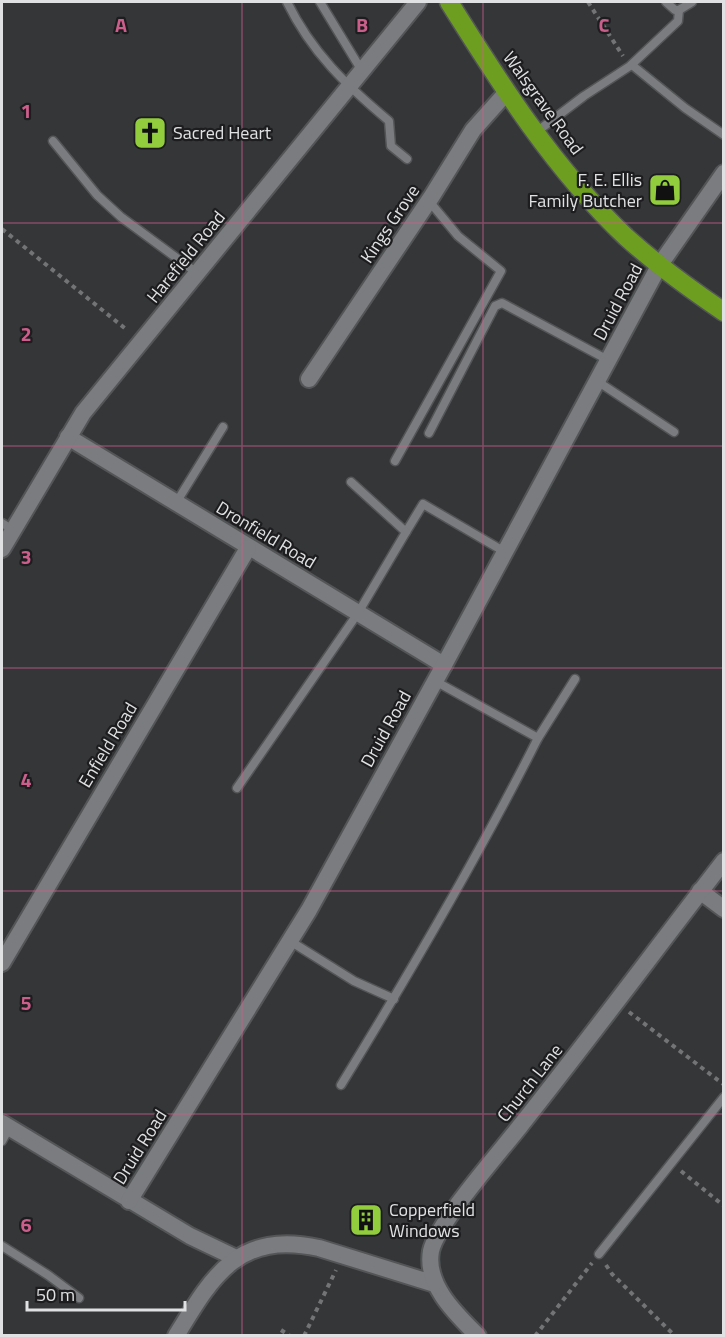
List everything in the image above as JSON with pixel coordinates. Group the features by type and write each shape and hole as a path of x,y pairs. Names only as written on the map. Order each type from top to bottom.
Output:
{"highway":[{"name":"Walsgrave Road","path":"449,2 506,93 535,133 596,207 659,266 723,312"}],"street":[{"name":"Harefield Road","path":"2,549 7,526 83,413 418,2"},
{"name":"Kings Grove","path":"309,379 429,201 473,130 506,93"},
{"name":"Druid Road","path":"129,1201 309,910 659,266 723,173"},
{"name":"Dronfield Road","path":"68,437 444,665"},
{"name":"Enfield Road","path":"2,963 248,548"},
{"name":"Church Lane","path":"474,1334 435,1284 431,1251 437,1236 455,1209 723,861"},
{"path":"700,891 723,909"},
{"path":"4,1130 209,1246 236,1258"},
{"path":"176,1335 214,1277 236,1258 262,1247 303,1244 435,1284"}],"lane":[{"path":"287,2 304,34 320,56 349,87 389,121 391,146 407,159"},
{"path":"320,2 362,71"},
{"path":"666,2 675,10 692,2"},
{"path":"535,133 584,96 631,65 678,21 679,10"},
{"path":"631,65 723,135"},
{"path":"53,141 97,195 121,217 197,273"},
{"path":"395,461 501,270 458,236 429,201"},
{"path":"429,433 495,306 502,303 608,360"},
{"path":"597,381 674,432"},
{"path":"176,503 223,427"},
{"path":"351,482 406,532"},
{"path":"237,788 358,613 423,504 505,552"},
{"path":"341,1085 394,999 496,820 538,738 575,679"},
{"path":"435,681 538,738"},
{"path":"290,941 354,981 394,999"},
{"path":"599,1254 723,1097"},
{"path":"2,1246 79,1298"}],"path":[{"path":"588,2 631,65"},
{"path":"2,229 141,342"},
{"path":"616,1002 723,1085"},
{"path":"671,1163 723,1206"},
{"path":"535,1335 599,1254 612,1274 675,1335"},
{"path":"304,1335 342,1256"},
{"path":"281,1330 290,1335"}],"place":[{"name":"Sacred Heart","path":"150,133"},
{"name":"F. E. Ellis Family Butcher","path":"665,190"},
{"name":"Copperfield Windows","path":"366,1220"}]}
